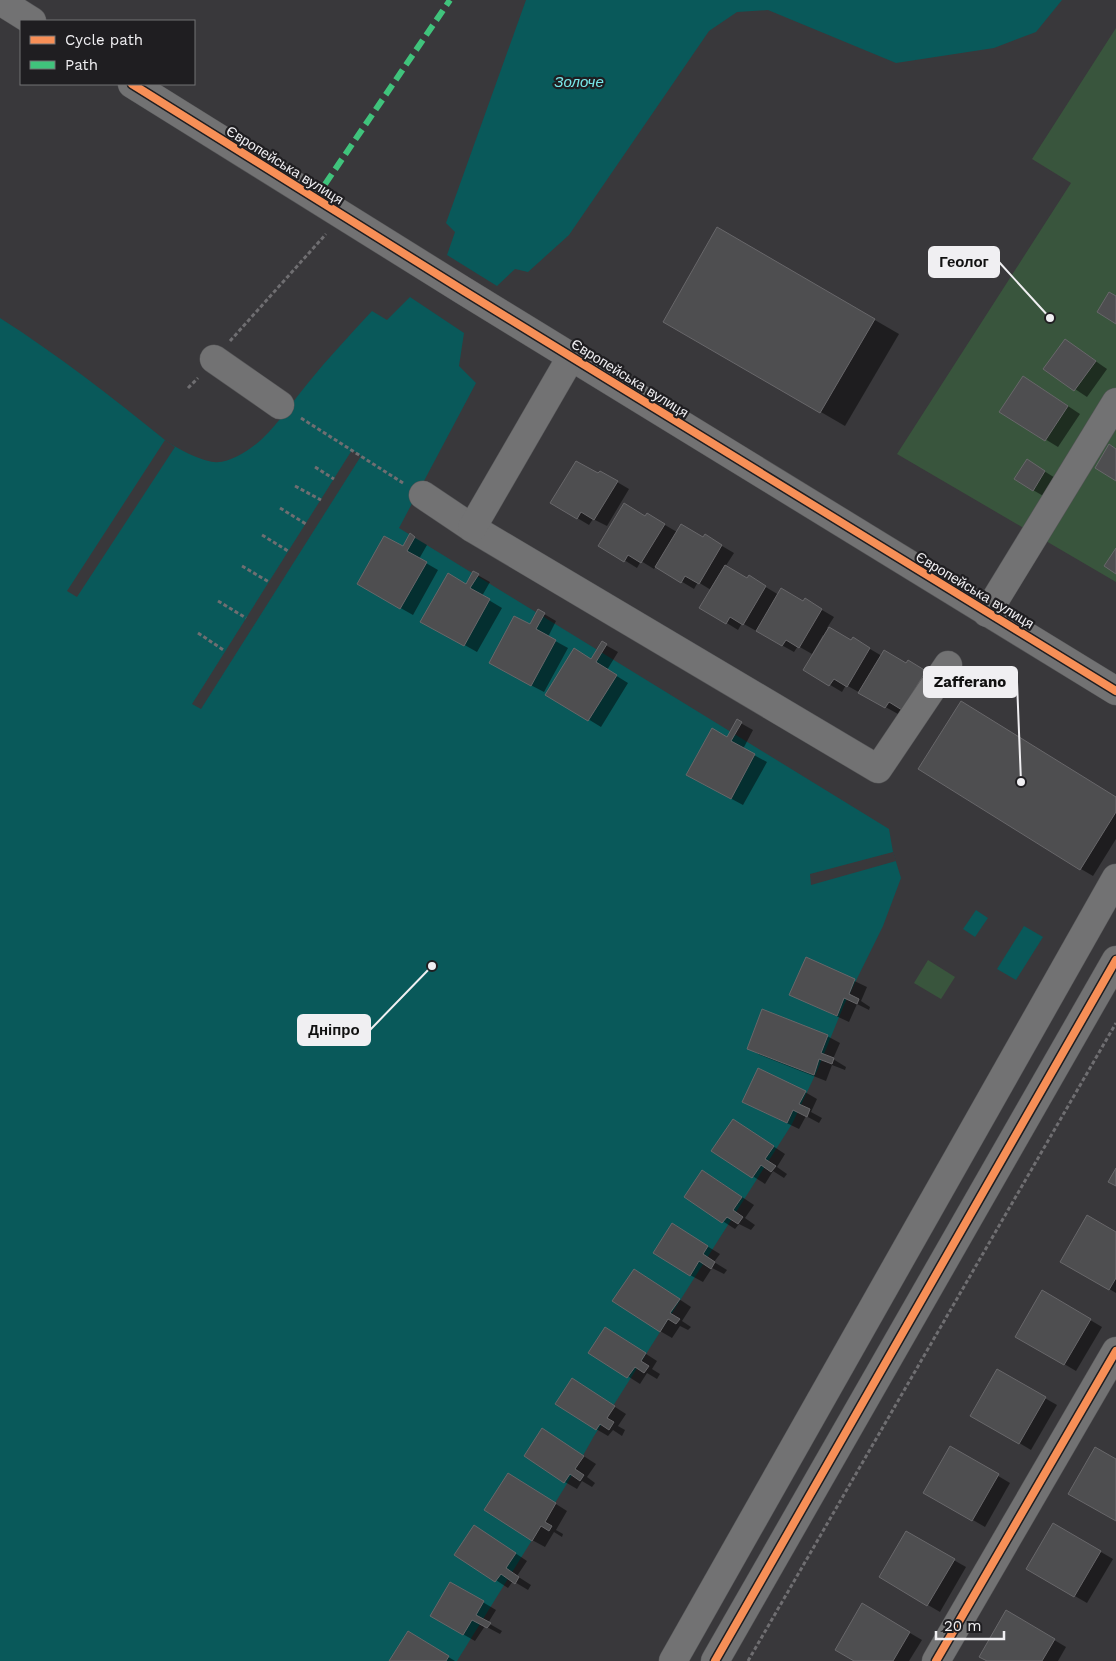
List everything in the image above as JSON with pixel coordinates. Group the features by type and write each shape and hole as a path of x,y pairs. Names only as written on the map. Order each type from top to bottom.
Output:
{"street":[{"path":"0,1 30,20"},
{"name":"Європейська вулиця","path":"134,85 339,214 1116,691"},
{"path":"472,528 571,357"},
{"path":"214,359 280,405"},
{"path":"987,613 1116,402"},
{"path":"423,495 472,528 878,769 948,665"},
{"path":"673,1661 1116,878"},
{"path":"715,1661 1116,960"},
{"path":"936,1661 1116,1351"}],"path":[{"path":"188,388 321,240 339,214"},
{"path":"280,405 423,495"},
{"path":"314,467 334,479"},
{"path":"295,486 320,500"},
{"path":"280,508 306,524"},
{"path":"262,535 288,551"},
{"path":"242,566 269,582"},
{"path":"218,601 246,618"},
{"path":"198,633 226,651"},
{"path":"748,1661 1116,1023"}],"green space":[{"path":"1116,28 1116,582 897,454 1071,183 1032,159"},
{"path":"928,960 955,977 941,999 914,983"}],"water":[{"name":"Золоче","path":"526,0 1062,0 1036,32 994,48 896,63 768,10 737,12 709,31 569,235 528,272 515,269 497,286 447,255 455,232 446,223"},
{"path":"410,297 464,333 459,366 476,383 399,528 889,829 893,852 901,878 883,926 844,1005 817,1071 792,1124 594,1436 568,1482 457,1661 0,1661 0,318 84,377 165,440 189,454 202,459 220,462 240,455 262,439 323,365 372,311 387,320"},
{"path":"976,910 988,918 975,937 963,929"},
{"path":"1024,926 1043,937 1016,980 997,969"}],"pier":[{"path":"165,440 175,447 77,597 67,591"},
{"path":"352,450 361,456 201,709 192,704"},
{"path":"893,852 896,861 811,885 810,874"}],"building":[{"path":"717,227 875,319 820,413 663,322"},
{"path":"1109,292 1116,296 1116,324 1097,312"},
{"path":"1065,339 1096,361 1074,391 1043,369"},
{"path":"1023,376 1068,406 1045,441 999,412"},
{"path":"1109,444 1116,449 1116,481 1095,468"},
{"path":"1027,459 1045,471 1033,491 1014,479"},
{"path":"576,461 618,481 594,520 581,512 577,519 550,503"},
{"path":"624,503 645,516 647,513 665,524 641,563 628,555 624,562 598,546"},
{"path":"681,524 703,537 705,534 722,545 699,584 685,576 681,583 655,567"},
{"path":"410,533 415,537 407,551 427,562 400,609 357,584 384,536 403,546"},
{"path":"1116,548 1116,574 1104,566"},
{"path":"725,565 747,578 749,575 766,586 743,625 730,617 726,624 699,608"},
{"path":"473,571 479,574 470,588 490,599 464,646 420,622 448,573 466,584"},
{"path":"781,588 803,601 805,598 822,609 799,648 786,640 782,646 756,631"},
{"path":"538,609 545,613 536,629 556,640 531,686 489,663 514,616 530,624"},
{"path":"829,627 851,640 853,637 870,648 847,687 834,679 829,686 803,670"},
{"path":"602,641 607,644 596,662 617,675 588,721 545,695 574,648 591,659"},
{"path":"884,650 906,663 908,660 926,671 902,710 889,702 885,708 858,693"},
{"path":"961,701 1116,797 1116,812 1080,870 918,769"},
{"path":"737,719 742,722 731,741 755,754 731,799 686,775 712,728 727,737"},
{"path":"806,957 855,979 849,994 859,999 857,1004 844,998 837,1016 789,995"},
{"path":"762,1009 828,1035 821,1053 834,1058 832,1064 819,1059 814,1075 747,1049"},
{"path":"758,1068 806,1091 799,1104 810,1109 807,1117 793,1110 787,1123 742,1102"},
{"path":"733,1119 774,1146 765,1159 776,1166 771,1172 761,1165 752,1178 711,1151"},
{"path":"1116,1168 1116,1186 1108,1182"},
{"path":"702,1170 742,1197 733,1210 743,1217 738,1224 727,1217 722,1223 684,1197"},
{"path":"1087,1215 1116,1232 1116,1278 1109,1290 1060,1262"},
{"path":"672,1223 708,1246 703,1254 715,1262 711,1269 699,1261 690,1276 653,1253"},
{"path":"634,1269 680,1299 670,1313 680,1319 676,1324 668,1319 660,1332 612,1301"},
{"path":"1042,1290 1091,1319 1064,1365 1015,1337"},
{"path":"605,1327 646,1353 641,1361 649,1366 644,1373 635,1367 627,1378 588,1353"},
{"path":"997,1369 1046,1397 1019,1444 970,1416"},
{"path":"572,1378 615,1406 607,1418 614,1422 609,1430 600,1424 596,1430 555,1404"},
{"path":"542,1428 584,1456 575,1469 584,1475 580,1481 570,1474 564,1483 524,1456"},
{"path":"950,1446 999,1474 972,1521 923,1493"},
{"path":"1095,1447 1116,1459 1116,1521 1068,1494"},
{"path":"508,1473 556,1503 545,1522 552,1526 549,1531 541,1526 532,1541 484,1510"},
{"path":"1053,1523 1101,1551 1074,1597 1026,1569"},
{"path":"474,1525 516,1553 506,1568 519,1577 515,1584 501,1574 495,1582 454,1555"},
{"path":"906,1531 955,1559 927,1606 879,1577"},
{"path":"450,1582 484,1601 476,1615 491,1623 487,1628 472,1620 463,1635 430,1616"},
{"path":"862,1603 910,1632 893,1661 854,1661 835,1650"},
{"path":"1006,1610 1055,1639 1042,1661 987,1661 979,1657"},
{"path":"408,1631 449,1656 446,1661 389,1661"}],"marked path":[{"path":"315,199 450,0"}],"cycle path":[{"path":"134,85 464,291 1116,691"},
{"path":"715,1661 1116,960"},
{"path":"936,1661 1116,1351"}],"place":[{"name":"Геолог","path":"1050,318"},
{"name":"Zafferano","path":"1021,782"},
{"name":"Дніпро","path":"432,966"}]}
